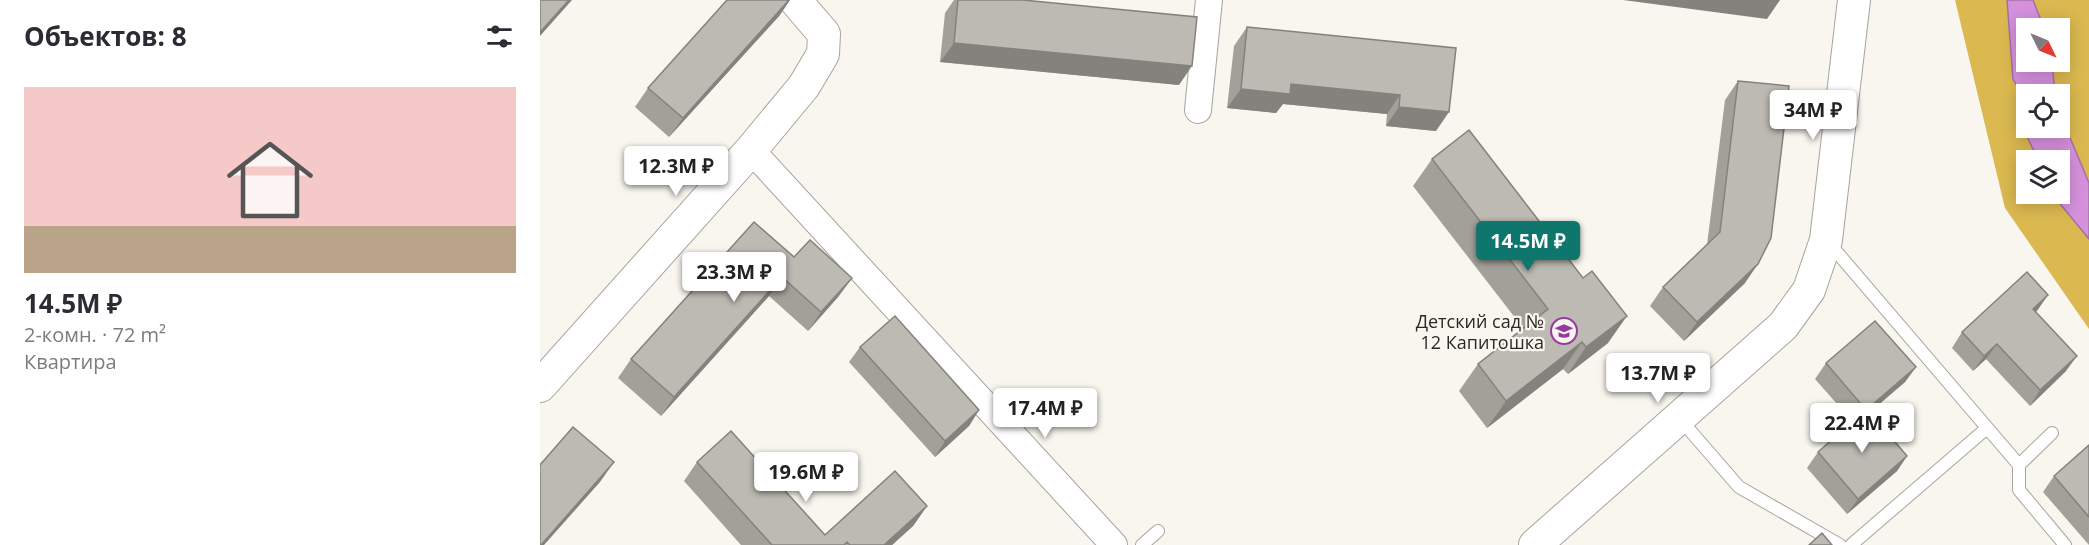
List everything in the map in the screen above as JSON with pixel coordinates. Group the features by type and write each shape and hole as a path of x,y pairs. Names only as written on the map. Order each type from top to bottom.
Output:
{"street":[{"path":"1198,110 1209,0"},
{"path":"1535,545 1784,326 1809,290 1826,240 1854,0"},
{"path":"540,386 751,150 804,86 823,54 824,34 802,3"},
{"path":"751,150 1114,545"}],"lane":[{"path":"1826,240 2019,465 2019,490 2065,545"},
{"path":"1679,418 1738,487 1840,545"},
{"path":"1851,545 1987,428"},
{"path":"2019,465 2052,433"},
{"path":"1142,545 1158,531"}],"shaded area":[{"path":"1955,0 2089,0 2089,329 2005,208"},
{"path":"2007,0 2033,0 2040,18 2016,18 2016,72 2053,72 2054,84 2016,84 2013,79"},
{"path":"2028,138 2070,138 2089,183 2089,239 2060,204 2070,204 2070,150 2033,150"}],"building":[{"path":"540,0 569,0 540,32"},
{"path":"727,0 789,0 683,118 648,88"},
{"path":"958,0 1023,0 1197,17 1192,66 954,43"},
{"path":"1247,27 1456,48 1449,112 1399,107 1400,95 1291,84 1290,94 1241,89"},
{"path":"1738,81 1789,86 1771,238 1758,264 1697,322 1663,287 1720,232"},
{"path":"1469,130 1583,278 1592,271 1627,316 1586,347 1582,342 1506,401 1478,364 1548,309 1432,159"},
{"path":"754,222 794,257 810,240 852,278 821,312 782,277 674,397 631,359"},
{"path":"2027,272 2048,295 2033,309 2077,356 2040,390 1997,344 1984,356 1962,332"},
{"path":"895,316 979,410 945,441 860,347"},
{"path":"1875,321 1916,367 1866,410 1826,363"},
{"path":"1867,409 1907,456 1858,499 1818,452"},
{"path":"573,427 614,462 540,545 540,465"},
{"path":"731,431 825,535 895,471 927,506 884,545 850,545 847,542 844,545 772,545 697,462"},
{"path":"2089,445 2089,517 2054,476"},
{"path":"1822,533 1832,545 1809,545"}],"place":[{"name":"Детский сад № 12 Капитошка","path":"1564,331"}]}
